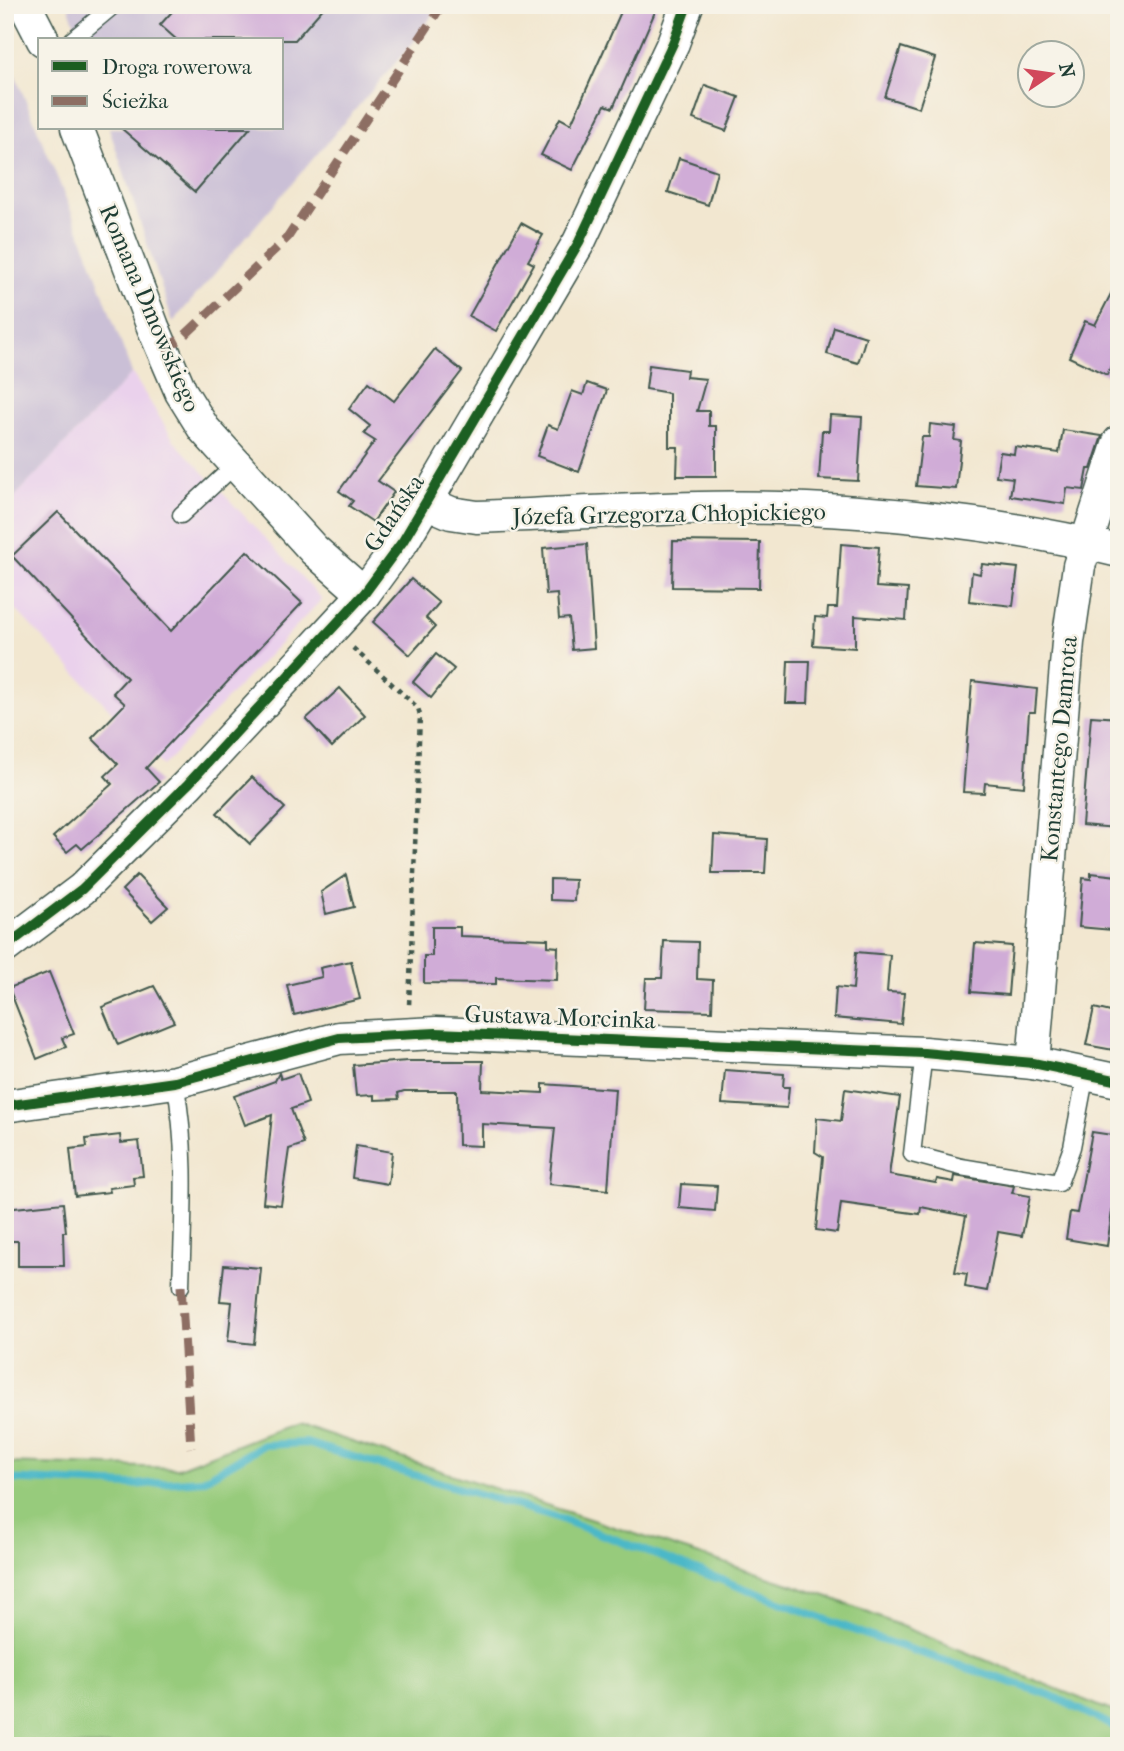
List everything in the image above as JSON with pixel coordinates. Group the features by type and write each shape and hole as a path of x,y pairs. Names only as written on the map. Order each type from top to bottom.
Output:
{"street":[{"path":"25,5 42,38"},
{"name":"Gdańska","path":"5,947 82,890 188,784 364,594 428,503 579,242 673,43 687,5"},
{"name":"Romana Dmowskiego","path":"78,130 123,253 181,392 204,429 234,466 314,550 364,594"},
{"name":"Konstantego Damrota","path":"1033,1063 1068,642 1079,566 1119,442"},
{"name":"Józefa Grzegorza Chłopickiego","path":"428,503 451,513 477,517 645,510 806,509 960,522 1119,551"},
{"name":"Gustawa Morcinka","path":"5,1107 175,1082 338,1038 410,1034 924,1052 1033,1063 1119,1081"}],"lane":[{"path":"74,38 114,5"},
{"path":"181,515 234,466"},
{"path":"924,1052 912,1154 961,1167 1059,1183 1072,1147 1086,1073"},
{"path":"175,1082 183,1126 185,1175 181,1286"}],"path":[{"path":"332,629 418,708 420,715 410,1034"}],"shaded area":[{"path":"68,5 438,5 421,33 173,322 110,130 284,130 284,38 79,38"},
{"path":"5,50 89,255 132,373 5,507"},
{"path":"132,373 175,442 322,599 163,766 5,598 5,507"}],"green space":[{"path":"294,1423 829,1597 1119,1714 1119,1746 5,1746 5,1463 178,1468"}],"building":[{"path":"178,5 326,5 295,40 175,38 160,25"},
{"path":"624,5 658,5 613,108 605,105 572,170 541,155 560,118 571,124"},
{"path":"901,47 935,58 919,108 885,97"},
{"path":"705,85 739,97 726,131 693,119"},
{"path":"123,130 248,130 195,192"},
{"path":"679,158 717,171 708,205 668,192"},
{"path":"521,223 543,235 528,261 534,264 496,331 469,316"},
{"path":"1119,278 1119,348 1107,375 1069,357 1085,321 1095,325"},
{"path":"834,327 866,337 858,363 827,354"},
{"path":"435,349 462,371 378,481 394,492 373,522 349,506 353,501 339,491 375,441 364,434 370,426 349,409 369,382 394,401"},
{"path":"649,365 687,370 686,377 706,379 697,411 709,411 709,426 716,426 716,476 677,476 678,447 669,447 669,393 646,389"},
{"path":"587,383 607,390 579,472 537,456 548,425 558,429 572,391 583,395"},
{"path":"830,415 862,417 858,481 819,479 822,431 829,431"},
{"path":"930,424 956,427 954,440 961,441 956,489 916,486 922,437 929,437"},
{"path":"1063,430 1102,436 1091,469 1088,469 1084,490 1067,488 1065,504 1010,496 1013,478 996,476 1000,452 1014,454 1015,447 1059,453"},
{"path":"58,512 171,631 247,551 302,603 146,768 159,782 82,849 77,844 67,852 53,837 112,784 105,776 118,764 92,738 125,704 113,693 127,678 12,556"},
{"path":"673,541 760,542 759,588 672,587"},
{"path":"587,544 594,648 572,650 569,618 559,619 557,594 546,595 543,548"},
{"path":"841,544 879,547 876,587 908,589 906,620 855,616 855,648 813,645 815,617 827,618 828,608 837,608"},
{"path":"982,564 1018,568 1013,606 969,601 972,572 980,574"},
{"path":"411,579 439,603 426,618 435,627 410,655 373,622"},
{"path":"436,654 454,669 431,698 413,682"},
{"path":"788,661 810,661 808,703 786,703"},
{"path":"972,681 1037,689 1035,712 1029,712 1024,787 985,783 984,793 963,792"},
{"path":"340,688 365,715 332,747 306,719"},
{"path":"1091,716 1119,718 1116,828 1082,825"},
{"path":"252,777 285,808 250,844 217,813"},
{"path":"714,835 767,839 765,873 712,873"},
{"path":"1091,873 1117,876 1112,930 1079,927 1083,878 1091,879"},
{"path":"137,875 168,907 152,921 122,890"},
{"path":"346,875 354,907 326,914 321,892"},
{"path":"550,879 575,880 574,901 550,900"},
{"path":"432,927 460,927 460,936 548,939 548,946 558,947 557,980 496,978 496,984 424,983 424,956 432,956"},
{"path":"664,941 698,942 697,979 713,980 712,1011 644,1009 646,978 662,978"},
{"path":"975,943 1012,946 1008,995 971,992"},
{"path":"856,952 890,955 887,992 904,993 901,1024 834,1018 836,987 853,989"},
{"path":"351,961 360,999 294,1015 287,985 322,977 320,968"},
{"path":"49,972 74,1034 62,1038 66,1047 37,1059 9,988"},
{"path":"154,986 174,1022 118,1045 102,1007"},
{"path":"1094,1008 1119,1014 1119,1051 1086,1045"},
{"path":"408,1061 483,1061 482,1090 543,1093 543,1084 615,1089 608,1190 549,1184 555,1128 482,1124 482,1146 458,1145 457,1091 404,1091 398,1093 399,1099 374,1100 374,1095 356,1096 353,1065"},
{"path":"725,1070 784,1074 783,1087 789,1087 787,1108 722,1104"},
{"path":"279,1073 281,1079 298,1073 308,1103 291,1109 304,1144 289,1149 281,1205 263,1203 272,1115 245,1125 234,1096 275,1081"},
{"path":"845,1089 900,1097 889,1175 936,1183 937,1179 954,1182 955,1176 1014,1186 1012,1193 1030,1196 1022,1236 998,1232 987,1291 965,1287 967,1274 955,1272 966,1216 921,1207 920,1214 841,1203 837,1233 816,1230 823,1157 815,1152 817,1118 841,1121"},
{"path":"1092,1132 1119,1136 1119,1185 1116,1184 1107,1246 1066,1239 1070,1212 1077,1213"},
{"path":"120,1135 121,1143 139,1141 143,1176 133,1177 134,1185 109,1188 110,1192 75,1196 70,1149 87,1147 86,1139"},
{"path":"356,1146 392,1152 388,1184 352,1178"},
{"path":"681,1184 717,1186 715,1211 679,1208"},
{"path":"63,1203 66,1232 63,1232 64,1266 18,1266 18,1241 5,1241 5,1209"},
{"path":"224,1265 261,1268 254,1344 228,1341 232,1302 220,1301"}],"waterway":[{"path":"5,1479 131,1485 203,1480 263,1445 306,1443 556,1517 872,1637 1050,1695 1119,1729"}],"marked path":[{"path":"163,349 181,339 288,237 442,5"},
{"path":"181,1286 191,1448"}],"cycle path":[{"path":"5,947 82,889 188,784 364,594 403,541 579,242 673,43 687,5"},
{"path":"5,1106 175,1082 339,1038 436,1033 924,1053 1033,1063 1119,1081"}]}
